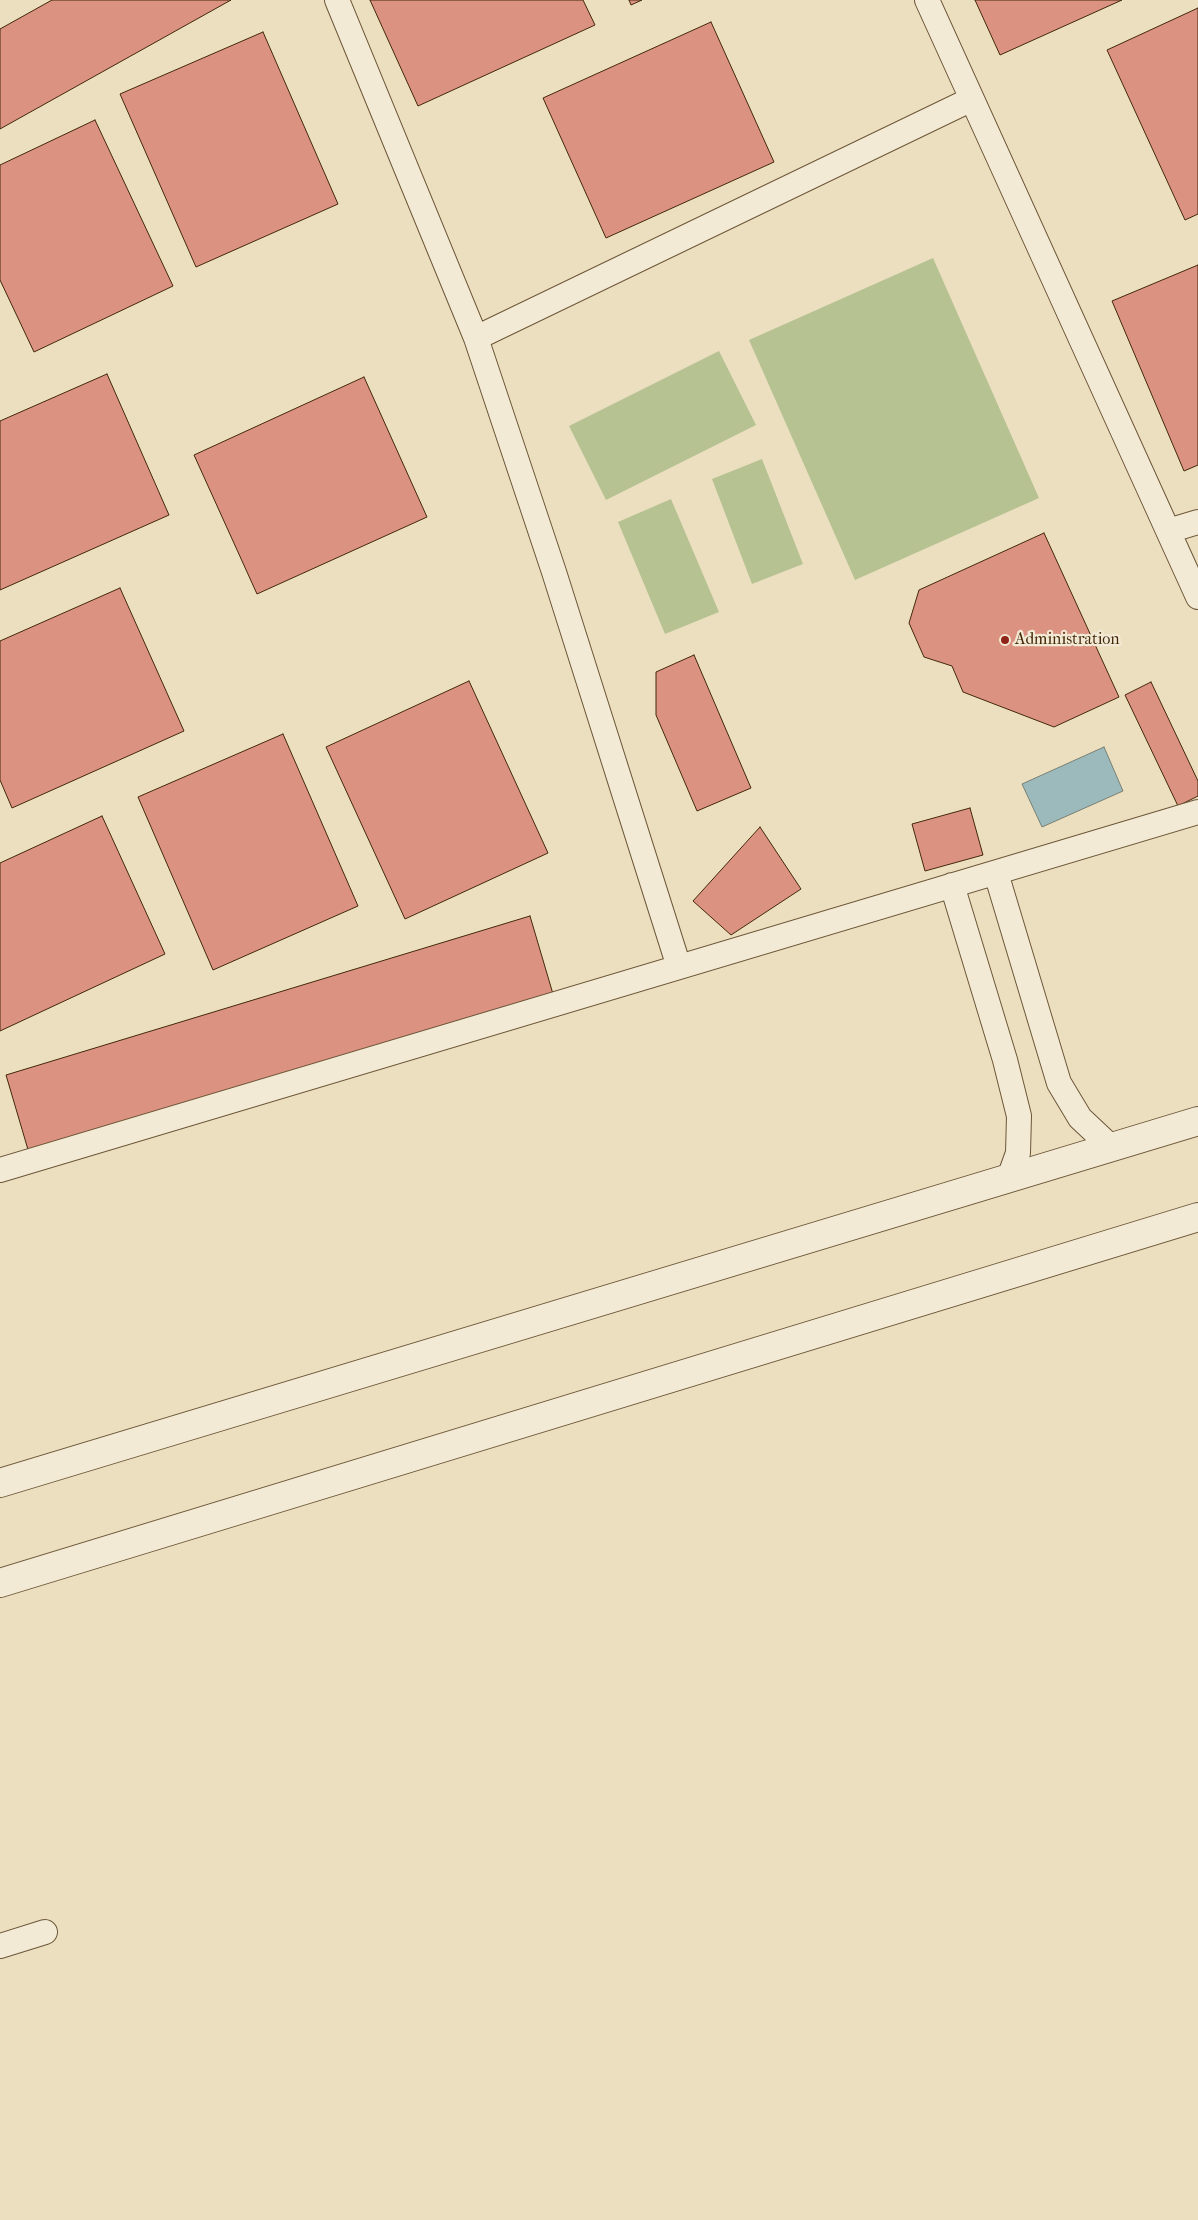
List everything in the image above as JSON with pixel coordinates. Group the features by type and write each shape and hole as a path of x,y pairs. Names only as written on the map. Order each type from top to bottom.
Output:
{"street":[{"path":"0,1483 1198,1122"},
{"path":"0,1583 1198,1217"}],"lane":[{"path":"337,0 476,338 554,572 680,967"},
{"path":"927,0 1198,597"},
{"path":"476,338 972,98"},
{"path":"1168,531 1198,522"},
{"path":"0,1170 1198,812"},
{"path":"996,873 1059,1083 1080,1118 1112,1148"},
{"path":"952,885 1005,1060 1019,1116 1018,1153 1009,1178"},
{"path":"0,1946 45,1932"}],"green space":[{"path":"933,258 1039,498 855,580 749,340"},
{"path":"719,351 756,425 606,500 569,426"},
{"path":"762,459 803,564 752,584 712,479"},
{"path":"671,499 719,612 665,634 618,522"}],"water":[{"path":"1104,747 1123,791 1042,827 1022,784"}],"building":[{"path":"52,0 231,0 0,129 0,29"},
{"path":"370,0 583,0 595,25 418,106"},
{"path":"629,0 642,0 631,5"},
{"path":"975,0 1122,0 1000,55"},
{"path":"1198,8 1198,214 1185,220 1107,50"},
{"path":"711,22 774,162 606,238 543,98"},
{"path":"263,32 338,204 196,267 120,94"},
{"path":"95,120 173,286 34,352 0,280 0,165"},
{"path":"1198,265 1198,465 1184,471 1112,301"},
{"path":"107,374 169,515 0,590 0,421"},
{"path":"364,377 427,517 257,594 194,455"},
{"name":"Administration","path":"1044,533 1119,697 1054,727 963,692 952,666 924,657 909,623 919,590"},
{"path":"120,588 184,731 12,808 0,780 0,641"},
{"path":"694,655 751,788 697,811 656,715 656,672"},
{"path":"469,681 548,853 405,919 326,747"},
{"path":"1151,682 1198,781 1198,796 1178,806 1125,695"},
{"path":"283,734 358,906 213,970 138,797"},
{"path":"970,808 983,855 925,871 912,824"},
{"path":"102,816 165,954 0,1031 0,863"},
{"path":"760,827 801,889 731,935 693,901"},
{"path":"530,916 553,994 29,1153 6,1075"}],"place":[{"name":"Administration","path":"1005,640"}]}
